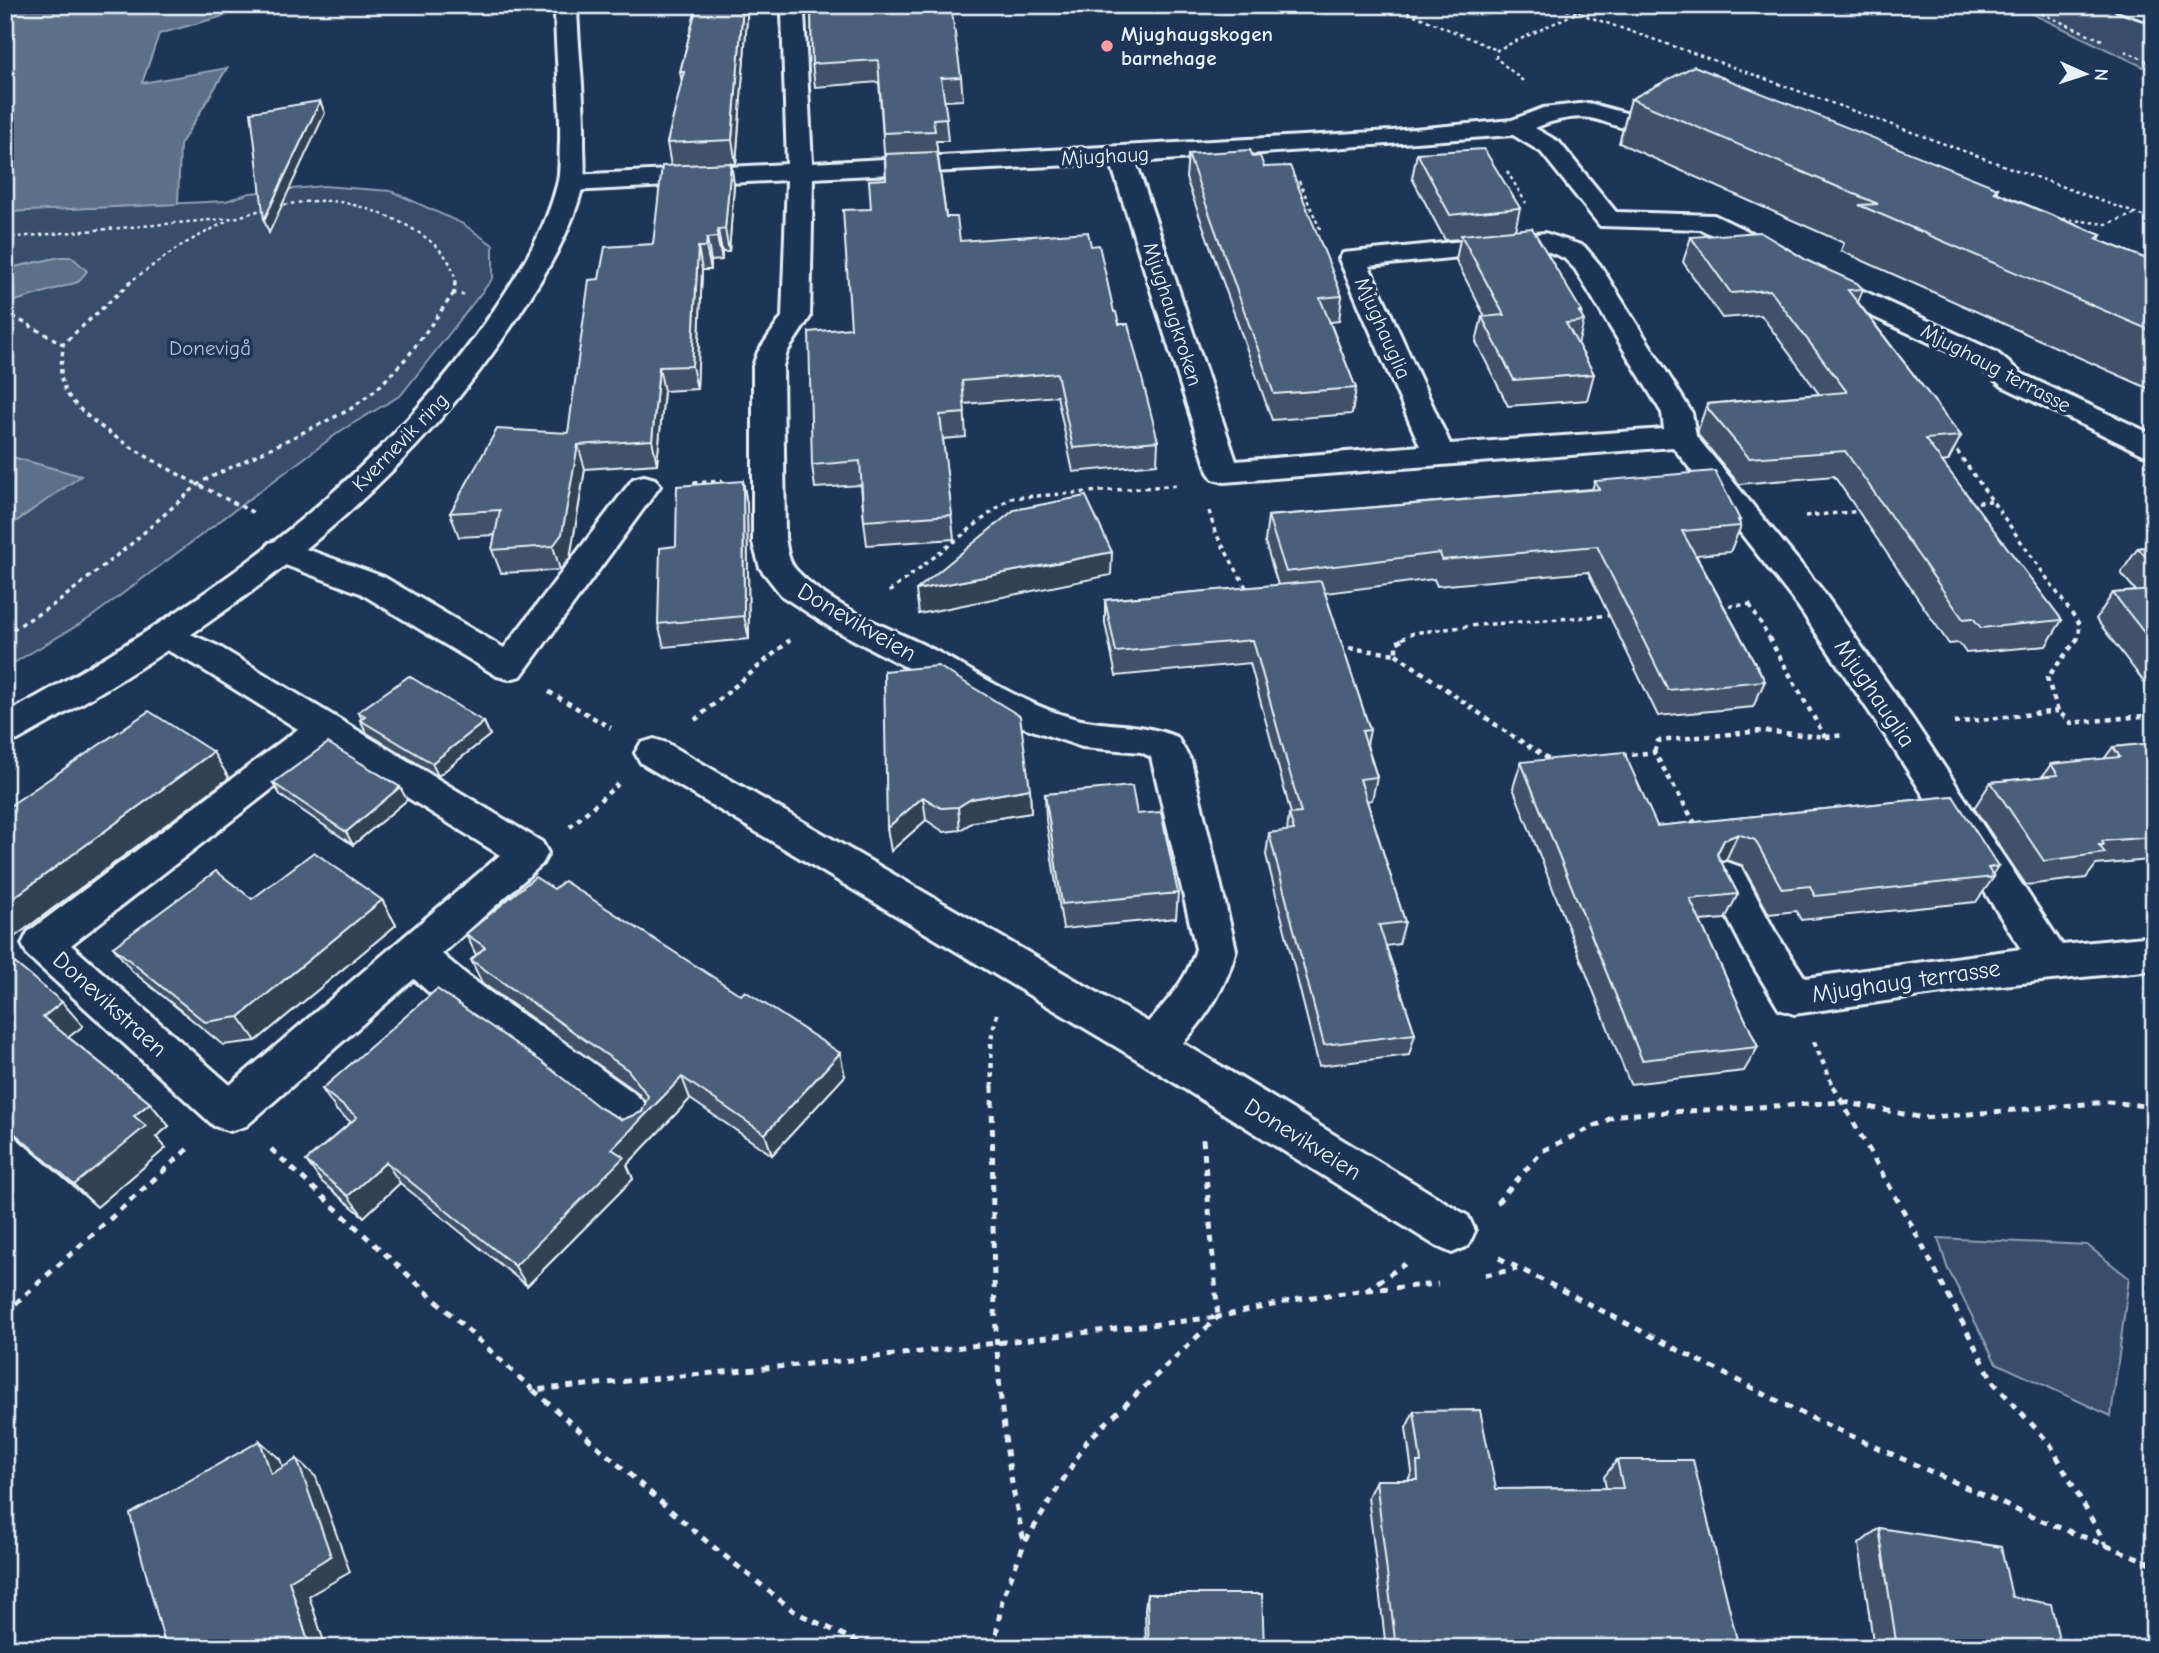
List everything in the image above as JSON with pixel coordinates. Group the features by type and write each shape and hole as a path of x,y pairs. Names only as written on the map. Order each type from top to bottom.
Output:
{"street":[{"name":"Kvernevik ring","path":"5,731 167,636 235,589 364,482 426,419 468,369 509,312 548,243 571,183 574,120 566,5"},
{"path":"2125,5 2154,16"},
{"name":"Donevikveien","path":"793,13 800,172 796,317 792,327 770,352 768,366 769,537 773,562 784,579 804,595 1033,718 1073,732 1131,735 1164,747 1171,761 1216,949 1212,971 1200,993 1153,1047"},
{"name":"Mjughaug","path":"571,183 1283,146 1517,127 1543,115 1588,110 1634,123"},
{"name":"Mjughaug terrasse","path":"1517,127 1549,147 1609,220 1705,221 1773,254 1810,277 1986,358 2012,380 2154,447"},
{"name":"Mjughaugkroken","path":"1121,155 1213,478"},
{"name":"Mjughauglia","path":"1439,454 1353,259 1545,241 1574,252 1586,265 1677,413 1681,438 1810,598 1900,729 2051,962"},
{"path":"1213,478 1439,454 1681,438"},
{"path":"281,551 372,585 509,667 644,486"},
{"path":"167,636 206,654 528,853 415,954 230,1112"},
{"name":"Donevikstraen","path":"230,1112 42,944 324,729"},
{"name":"Donevikveien","path":"654,753 1153,1047 1452,1231"},
{"name":"Mjughaug terrasse","path":"1727,878 1760,942 1794,997 2051,962 2154,953"},
{"path":"415,954 448,985 571,1070 633,1119"}],"path":[{"path":"1359,5 1405,11 1497,50 1593,5"},
{"path":"1546,5 1576,12 2154,220"},
{"path":"2022,5 2104,41"},
{"path":"2116,47 2154,64"},
{"path":"1497,50 1496,58 1525,83 1543,115"},
{"path":"1483,130 1545,241"},
{"path":"1283,146 1322,234 1353,259"},
{"path":"5,634 58,602 131,544 201,482 349,410 378,388 408,355 454,293 454,272 436,249 412,229 377,211 333,201 307,201 271,207 234,218 185,242 133,278 93,312 63,344 62,383 85,416 141,453 201,482 264,518"},
{"path":"2045,216 2106,224 2137,214"},
{"path":"5,239 234,218"},
{"path":"454,293 469,296"},
{"path":"5,312 63,344"},
{"path":"1947,437 2080,625 2078,641 2047,678 2058,711 2071,723 2154,715"},
{"path":"644,486 769,477"},
{"path":"852,623 1010,498 1213,478 1215,532 1250,593"},
{"path":"1966,503 1991,501"},
{"path":"1749,522 1864,511"},
{"path":"1709,607 1810,598"},
{"path":"1750,605 1825,737"},
{"path":"1396,654 1396,643 1413,633 1616,614"},
{"path":"1336,646 1396,654 1506,733 1554,762 1567,761"},
{"path":"509,667 654,753"},
{"path":"1618,756 1654,752 1727,878"},
{"path":"1016,966 1002,993 991,1040 996,1345 1011,1488 1025,1542"},
{"path":"1794,997 1825,1073 1912,1226 1994,1383 2050,1444 2107,1548"},
{"path":"533,1390 996,1345 1218,1317 1197,1075"},
{"path":"5,1313 230,1112 533,1390 700,1536 795,1612 871,1648"},
{"path":"1452,1231 1528,1275 1807,1416 2107,1548 2154,1564"}],"green space":[{"path":"2014,5 2101,5 2154,23 2154,72"},
{"name":"Donevigå","path":"323,186 391,191 463,224 493,245 493,278 401,395 342,430 90,618 5,668 5,529 80,476 5,455 5,304 78,282 61,257 5,269 5,212 226,201 250,193"},
{"path":"1938,1238 2087,1245 2129,1278 2111,1416 1996,1363 1947,1267"}],"shaded area":[{"path":"5,5 235,5 231,14 159,34 142,83 227,68 180,145 178,204 5,212"},
{"path":"72,257 87,271 78,282 5,304 5,269"},
{"path":"5,455 81,476 5,529"}],"building":[{"path":"697,5 743,5 732,140 667,143 684,72 680,72"},
{"path":"811,5 951,5 961,77 941,78 947,118 933,119 935,131 883,133 878,60 812,64"},
{"path":"1694,66 1998,188 1994,192 2101,235 2096,239 2154,262 2154,332 1859,205 1878,204 1631,99"},
{"path":"320,101 264,220 251,112"},
{"path":"1484,149 1520,208 1450,215 1417,153"},
{"path":"1250,150 1253,157 1260,156 1264,167 1290,166 1342,296 1320,298 1356,388 1274,394 1188,154"},
{"path":"937,152 946,217 957,217 960,241 1088,232 1091,246 1099,245 1114,312 1119,324 1128,324 1158,441 1073,448 1057,373 962,381 965,413 940,415 952,515 864,521 860,461 812,465 809,332 851,328 843,210 871,209 869,180 886,179 885,154"},
{"path":"731,163 725,229 718,230 717,237 707,238 706,247 698,247 692,366 659,367 652,440 578,445 562,534 553,546 492,550 500,510 450,513 497,429 568,433 589,280 599,279 605,247 653,244 662,166"},
{"path":"1532,228 1582,312 1579,312 1584,321 1566,323 1594,374 1514,380 1482,317 1504,315 1461,235"},
{"path":"1760,232 1808,261 1857,283 1863,289 1848,290 1961,436 1925,439 2062,620 1981,628 1973,618 1963,619 1845,451 1749,458 1708,409 1707,404 1847,392 1770,290 1731,293 1691,237"},
{"path":"1715,471 1741,526 1682,531 1765,681 1668,690 1597,546 1442,560 1440,553 1286,572 1268,516 1599,489 1595,481"},
{"path":"743,481 744,616 658,624 660,548 676,546 677,486"},
{"path":"1086,496 1112,552 916,590 1014,510"},
{"path":"2154,546 2154,566 2138,548"},
{"path":"1321,581 1370,730 1362,731 1377,777 1360,779 1405,922 1379,925 1415,1034 1324,1045 1269,833 1294,830 1289,814 1301,813 1253,640 1116,652 1105,600"},
{"path":"2154,590 2154,645 2113,593"},
{"path":"938,666 1020,716 1030,789 971,799 958,807 941,808 923,797 887,828 884,671"},
{"path":"409,676 484,722 432,763 360,720 365,716 358,712"},
{"path":"149,711 213,752 5,904 5,809"},
{"path":"328,743 400,787 346,832 273,783"},
{"path":"2154,743 2154,837 2102,841 2104,845 2099,845 2105,853 2044,861 1991,782 2058,775 2051,764 2120,757 2113,747"},
{"path":"1624,752 1657,826 1953,796 1998,866 1988,868 1994,877 1815,896 1810,886 1782,889 1755,840 1738,834 1724,840 1717,854 1738,894 1690,899 1758,1047 1642,1060 1521,762"},
{"path":"1132,786 1137,814 1161,812 1178,893 1062,904 1045,794"},
{"path":"314,852 382,900 239,1017 205,1022 113,947 216,871 252,899"},
{"path":"535,877 554,889 564,881 741,995 745,991 840,1053 765,1134 682,1077 612,1149 624,1157 515,1266 386,1162 348,1196 306,1161 357,1117 322,1089 437,989 542,1062 600,1108 622,1120 642,1112 648,1096 628,1070 471,960 485,947 466,934"},
{"path":"5,955 62,1002 43,1017 150,1103 134,1116 146,1126 74,1185 5,1125"},
{"path":"1480,1410 1496,1489 1623,1488 1617,1460 1693,1460 1739,1648 1396,1648 1376,1480 1418,1480 1417,1462 1421,1462 1414,1411"},
{"path":"260,1441 271,1474 297,1459 331,1556 289,1581 310,1648 166,1648 130,1514"},
{"path":"1879,1528 2001,1547 2012,1597 2051,1604 2061,1648 1897,1648"},
{"path":"1147,1594 1262,1594 1264,1648 1149,1648"}],"place":[{"name":"Mjughaugskogen barnehage","path":"1107,46"}]}
